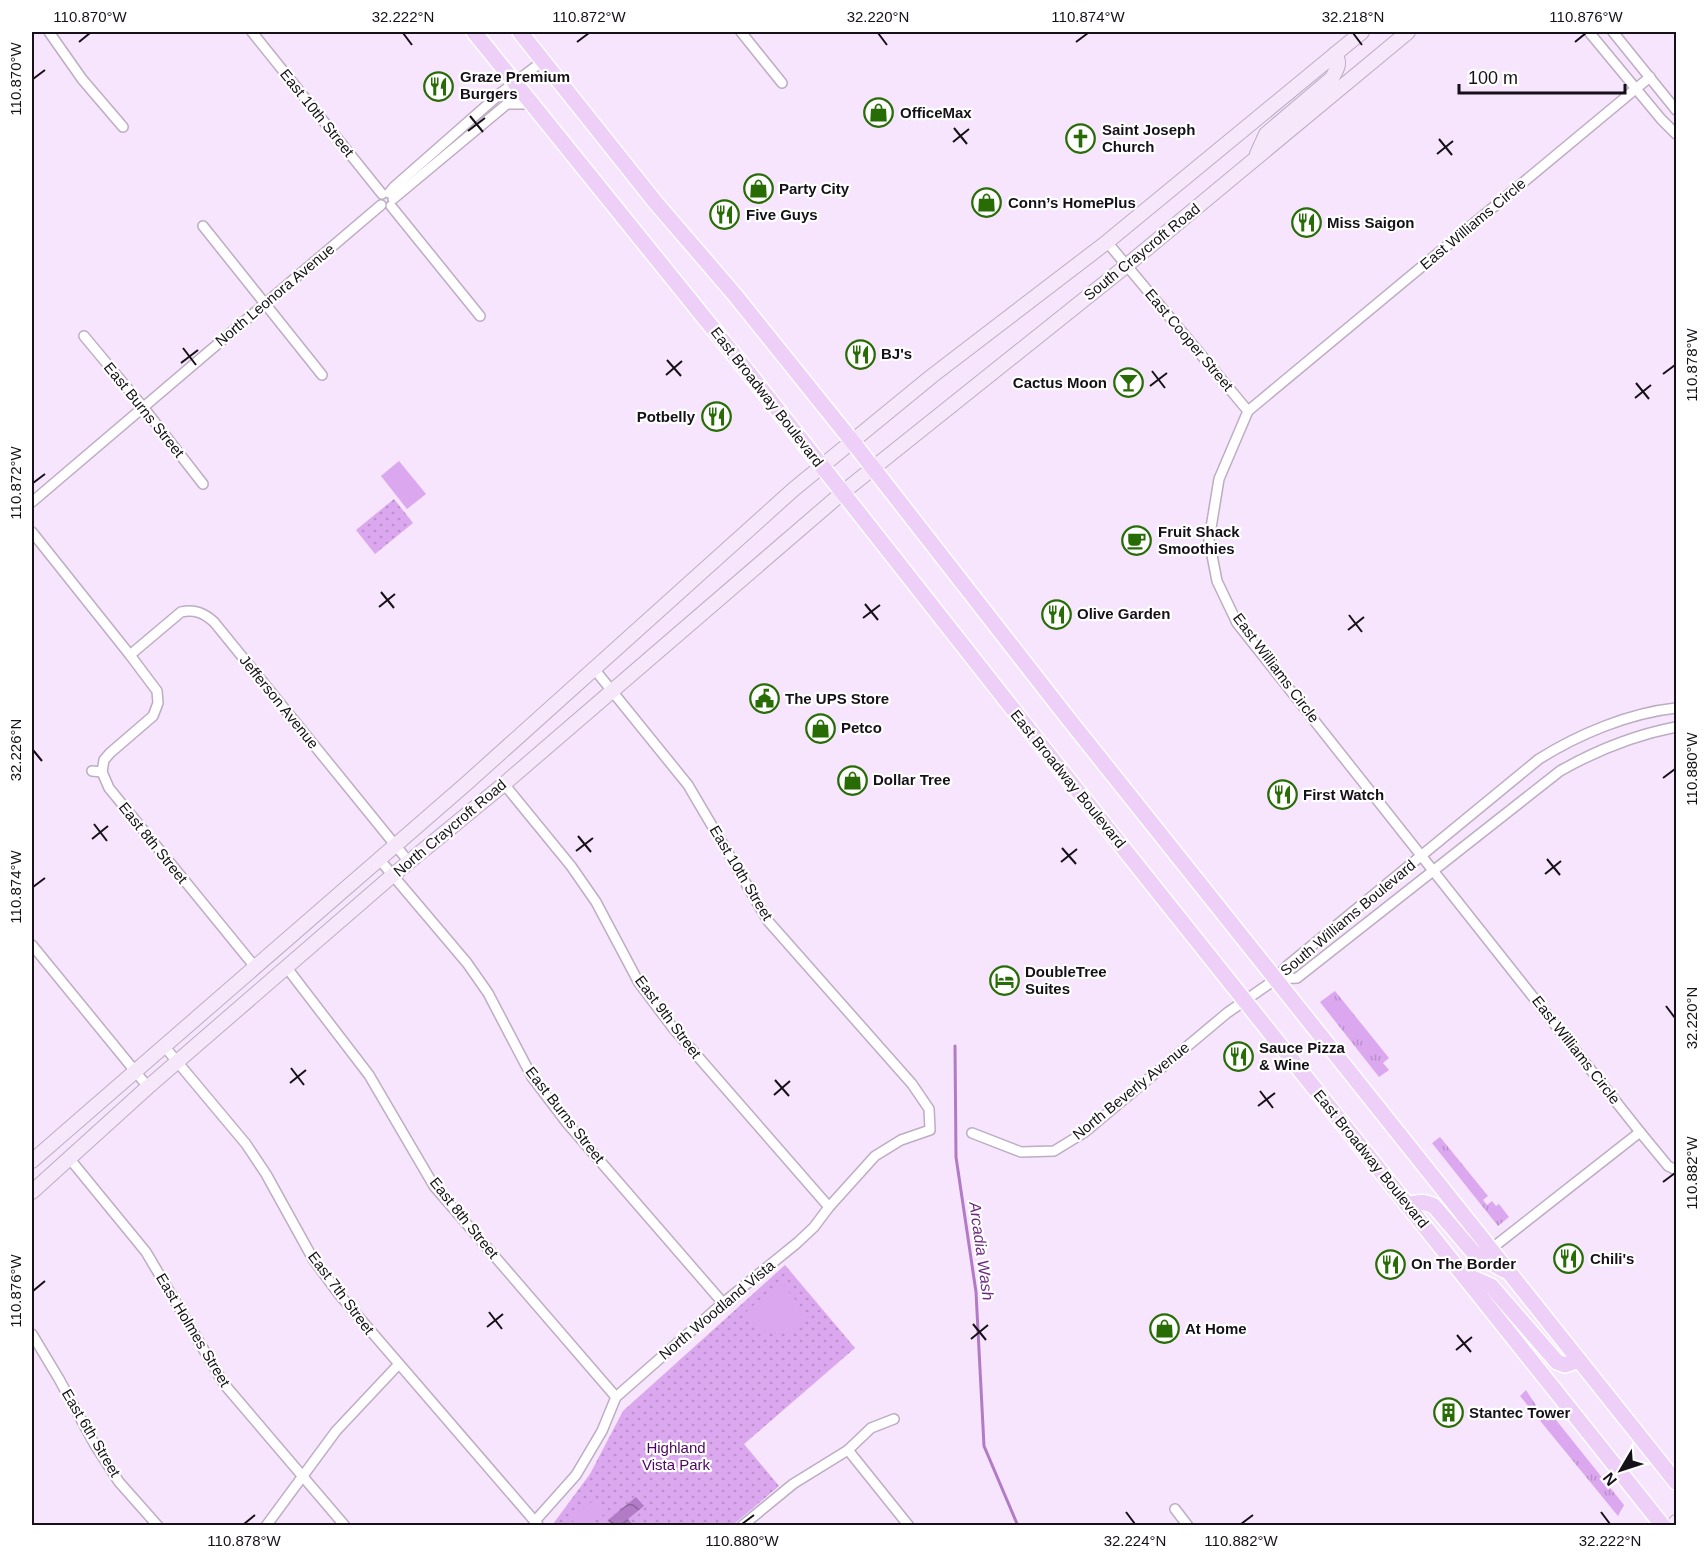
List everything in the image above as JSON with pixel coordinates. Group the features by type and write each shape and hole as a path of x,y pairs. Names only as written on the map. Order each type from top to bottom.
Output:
{"main road":[{"name":"East Broadway Boulevard","path":"474,32 822,466 1244,1001 1663,1526"},
{"path":"519,32 852,441 1276,979 1677,1482"},
{"name":"South Craycroft Road","path":"852,441 932,376 1107,243 1362,32"},
{"name":"South Craycroft Road","path":"873,469 1126,266 1408,32"},
{"path":"1254,159 1266,134 1332,78 1338,67 1335,54"},
{"name":"North Craycroft Road","path":"32,1161 397,844 594,670 725,550 852,441"},
{"name":"North Craycroft Road","path":"32,1192 148,1087 393,875 504,784 842,493 873,469"},
{"path":"1407,1205 1428,1202 1434,1206 1473,1252 1512,1275"},
{"path":"1463,1274 1491,1286 1557,1362 1565,1365 1579,1360"},
{"path":"1673,1526 1677,1522"}],"street":[{"path":"49,32 82,79 123,127"},
{"name":"East 10th Street","path":"252,32 480,316"},
{"path":"741,32 782,83"},
{"path":"1588,32 1661,119 1677,134"},
{"path":"1613,32 1677,110"},
{"name":"North Leonora Avenue","path":"434,159 475,116 543,61"},
{"name":"East Williams Circle","path":"1650,77 1248,411 1219,479 1209,540 1217,581 1238,623 1640,1132 1668,1166 1677,1170"},
{"name":"North Leonora Avenue","path":"32,502 434,159 507,104 532,104"},
{"path":"475,116 482,124"},
{"path":"203,226 322,375"},
{"name":"East Cooper Street","path":"1107,243 1248,411"},
{"name":"East Burns Street","path":"84,336 203,484"},
{"path":"32,532 130,655"},
{"name":"Jefferson Avenue","path":"130,655 181,612 199,612 207,616 397,844 409,862"},
{"name":"East 8th Street","path":"130,655 157,691 157,707 149,721 110,753 97,771 255,967"},
{"name":"East 10th Street","path":"594,670 688,785 768,921 912,1084 929,1109 930,1130"},
{"name":"South Williams Boulevard","path":"1276,979 1287,966 1539,759 1605,726 1642,714 1677,708"},
{"name":"South Williams Boulevard","path":"1276,979 1297,978 1560,771 1584,757 1623,741 1653,731 1677,727"},
{"name":"East 9th Street","path":"504,784 589,893 639,983 673,1028 829,1207"},
{"name":"East Burns Street","path":"379,859 467,963 488,993 532,1077 567,1123 723,1303"},
{"path":"32,945 148,1087"},
{"name":"East 8th Street","path":"287,968 369,1075 434,1186 616,1397"},
{"name":"North Beverly Avenue","path":"972,1133 1021,1152 1054,1150 1085,1131 1227,1013 1276,979"},
{"name":"East 7th Street","path":"164,1046 246,1144 266,1174 313,1259 338,1293 536,1523"},
{"name":"North Woodland Vista","path":"536,1523 576,1475 602,1431 616,1397 723,1303 797,1243 814,1227 875,1156 901,1140 930,1130"},
{"path":"1491,1249 1640,1132"},
{"name":"East Holmes Street","path":"69,1158 146,1252 224,1384 345,1526"},
{"name":"East 6th Street","path":"32,1334 95,1445 119,1482 158,1526"},
{"path":"266,1526 336,1431 398,1365"},
{"path":"742,1526 789,1487 848,1450 871,1428 894,1419"},
{"path":"848,1450 909,1526"},
{"path":"1175,1509 1188,1526"}],"green space":[{"path":"399,461 426,494 407,509 381,476"},
{"path":"394,499 413,523 375,554 356,530"},
{"path":"1335,991 1389,1058 1383,1063 1389,1070 1379,1077 1320,1002"},
{"path":"1440,1137 1488,1196 1483,1200 1487,1205 1492,1201 1496,1206 1499,1204 1509,1217 1498,1226 1432,1143"},
{"name":"Highland Vista Park","path":"785,1265 855,1348 744,1444 779,1486 733,1525 554,1526 553,1524 590,1474 623,1411"},
{"path":"776,1285 784,1286 810,1318 793,1330 784,1333 768,1332 760,1328 746,1312"},
{"path":"1526,1390 1537,1407 1552,1415 1624,1505 1618,1516 1520,1396"},
{"path":"593,1501 604,1514 589,1525 576,1525 571,1519"}],"water":[{"path":"636,1497 644,1506 628,1519 633,1525 612,1525 608,1520"}],"waterway":[{"name":"Arcadia Wash","path":"955,1046 956,1157 976,1292 984,1446 1018,1526"}],"place":[{"name":"Graze Premium Burgers","path":"439,86"},
{"name":"OfficeMax","path":"879,113"},
{"name":"Saint Joseph Church","path":"1081,139"},
{"name":"Party City","path":"758,189"},
{"name":"Conn’s HomePlus","path":"987,203"},
{"name":"Five Guys","path":"725,215"},
{"name":"Miss Saigon","path":"1306,223"},
{"name":"BJ's","path":"860,354"},
{"name":"Cactus Moon","path":"1128,383"},
{"name":"Potbelly","path":"716,417"},
{"name":"Fruit Shack Smoothies","path":"1137,541"},
{"name":"Olive Garden","path":"1056,614"},
{"name":"The UPS Store","path":"764,699"},
{"name":"Petco","path":"820,728"},
{"name":"Dollar Tree","path":"852,780"},
{"name":"First Watch","path":"1282,795"},
{"name":"DoubleTree Suites","path":"1004,981"},
{"name":"Sauce Pizza & Wine","path":"1238,1057"},
{"name":"Chili's","path":"1569,1259"},
{"name":"On The Border","path":"1390,1264"},
{"name":"At Home","path":"1164,1329"},
{"name":"Stantec Tower","path":"1448,1413"}]}
